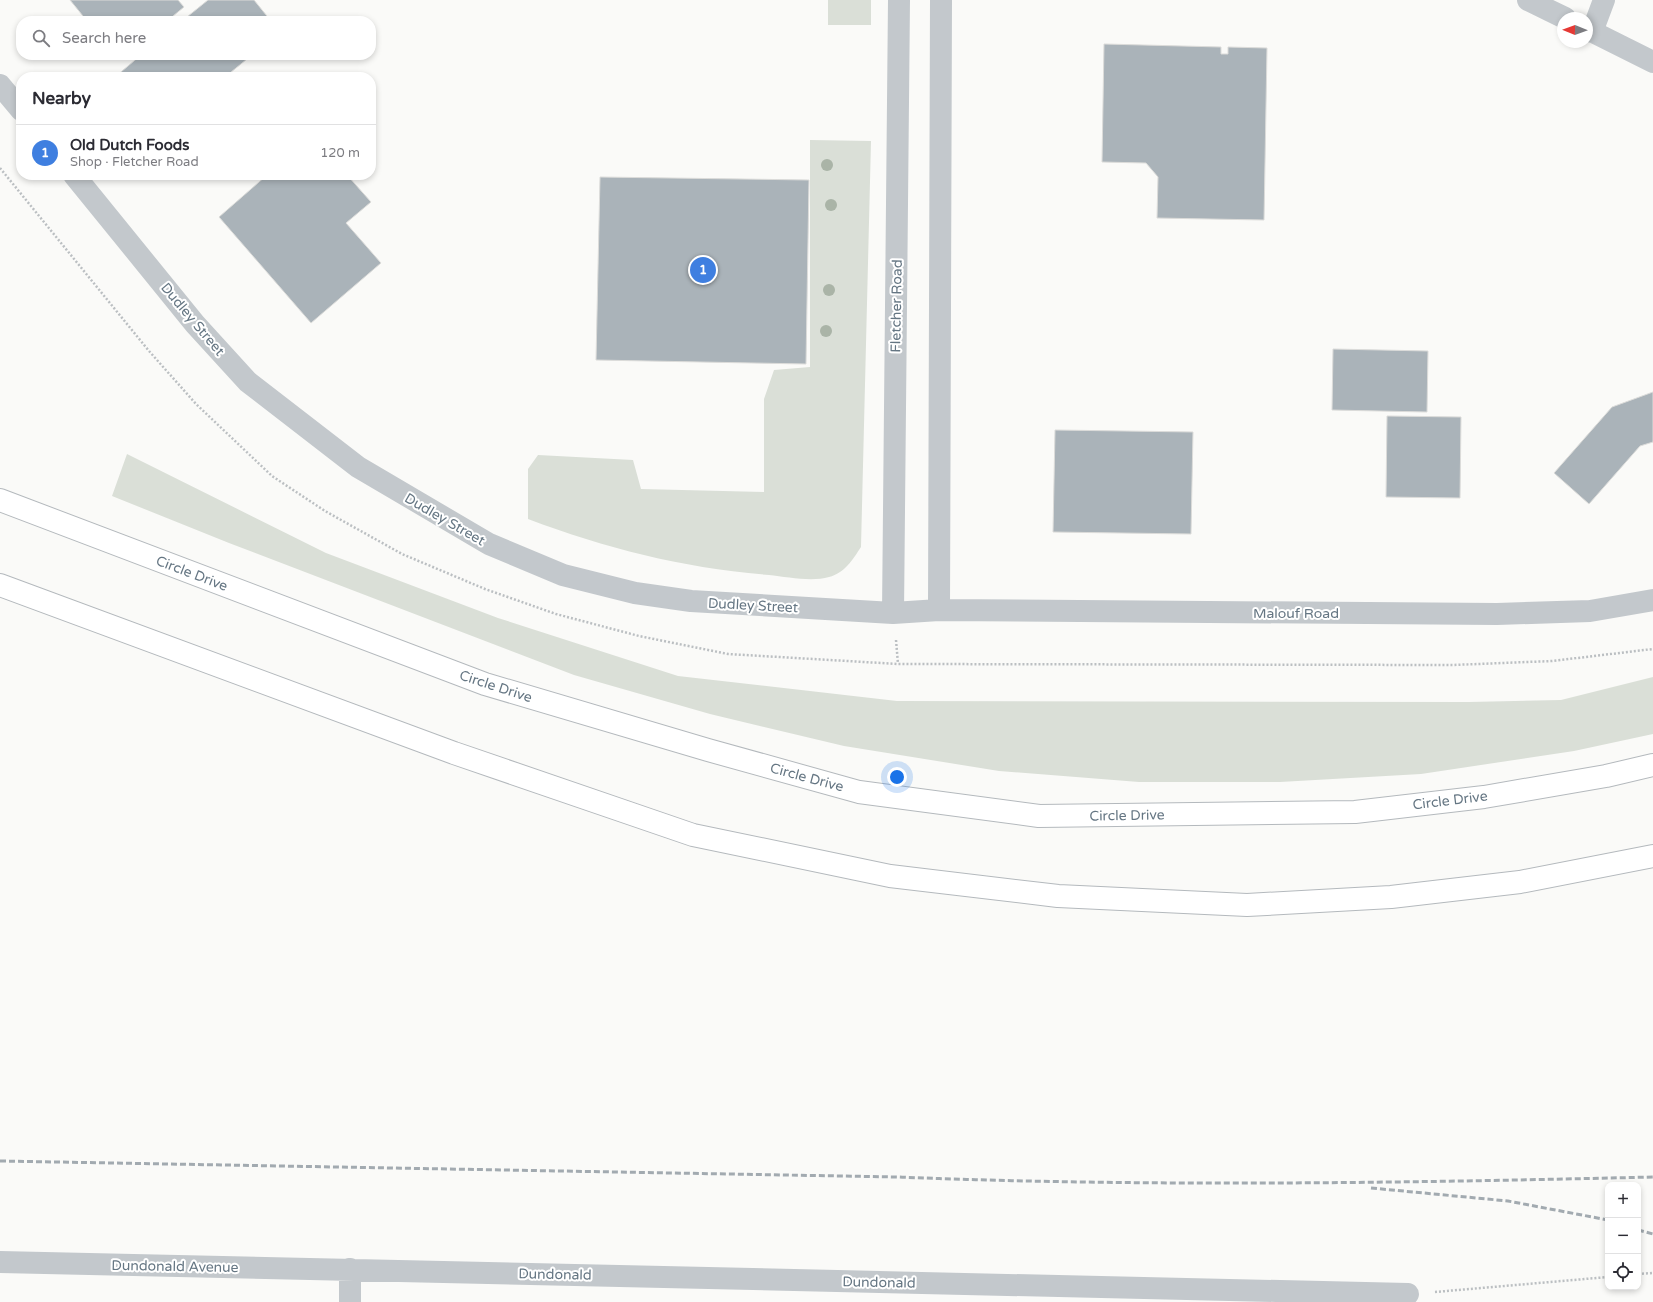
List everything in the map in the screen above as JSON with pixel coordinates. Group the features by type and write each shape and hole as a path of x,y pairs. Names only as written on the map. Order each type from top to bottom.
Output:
{"highway":[{"name":"Circle Drive","path":"0,500 485,684 708,750 859,792 1039,816 1355,812 1484,797 1606,776 1653,765"},
{"path":"0,585 454,753 693,835 890,876 1058,896 1247,905 1391,897 1520,882 1653,856"}],"street":[{"name":"Fletcher Road","path":"893,613 898,0"},
{"path":"939,610 941,0"},
{"path":"1528,0 1557,14"},
{"path":"1593,24 1604,0"},
{"path":"1593,32 1653,62"},
{"path":"0,85 16,104"},
{"name":"Dudley Street","path":"78,180 195,324 248,382 358,467 489,544 563,575 636,592 691,601 893,613 939,610"},
{"name":"Malouf Road","path":"939,610 1497,614 1590,611 1653,600"},
{"name":"Dundonald Avenue","path":"0,1262 350,1269"},
{"path":"350,1269 350,1302"},
{"name":"Dundonald","path":"350,1269 1408,1294"}],"path":[{"path":"0,168 149,351 186,392 272,476 325,511 402,554 485,589 556,614 639,636 728,654 898,664 1453,665 1552,661 1653,649"},
{"path":"1641,1274 1653,1273"},
{"path":"1408,1294 1605,1277"}],"shaded area":[{"path":"828,0 871,0 871,25 828,25"},
{"path":"810,140 871,141 861,547 852,561 835,575 815,579 799,579 706,568 646,556 558,530 528,519 528,469 538,455 633,460 641,489 764,492 764,399 774,370 810,367"},
{"path":"127,454 326,553 498,618 678,676 897,701 1469,702 1561,700 1653,677 1653,734 1574,751 1421,774 1280,782 1139,782 999,771 844,746 710,714 574,675 229,543 112,496"}],"building":[{"path":"70,0 178,0 184,7 173,16 83,16"},
{"path":"208,0 254,0 267,16 188,16"},
{"path":"1104,44 1221,47 1221,54 1228,54 1228,47 1267,48 1264,220 1157,218 1158,177 1146,163 1102,162"},
{"path":"135,60 246,60 231,72 121,72"},
{"path":"600,177 809,180 806,364 596,360"},
{"path":"261,180 351,180 371,202 346,223 381,263 311,323 219,217"},
{"path":"1333,349 1428,351 1427,412 1332,410"},
{"path":"1653,392 1653,442 1640,446 1589,504 1554,473 1612,407"},
{"path":"1387,416 1461,417 1460,498 1386,497"},
{"path":"1055,430 1193,432 1191,534 1053,532"}],"railway":[{"path":"0,1161 1180,1183 1464,1181 1653,1177"},
{"path":"1371,1188 1508,1201 1605,1219"},
{"path":"1641,1231 1653,1234"}],"place":[{"name":"Old Dutch Foods","path":"703,270"}]}
